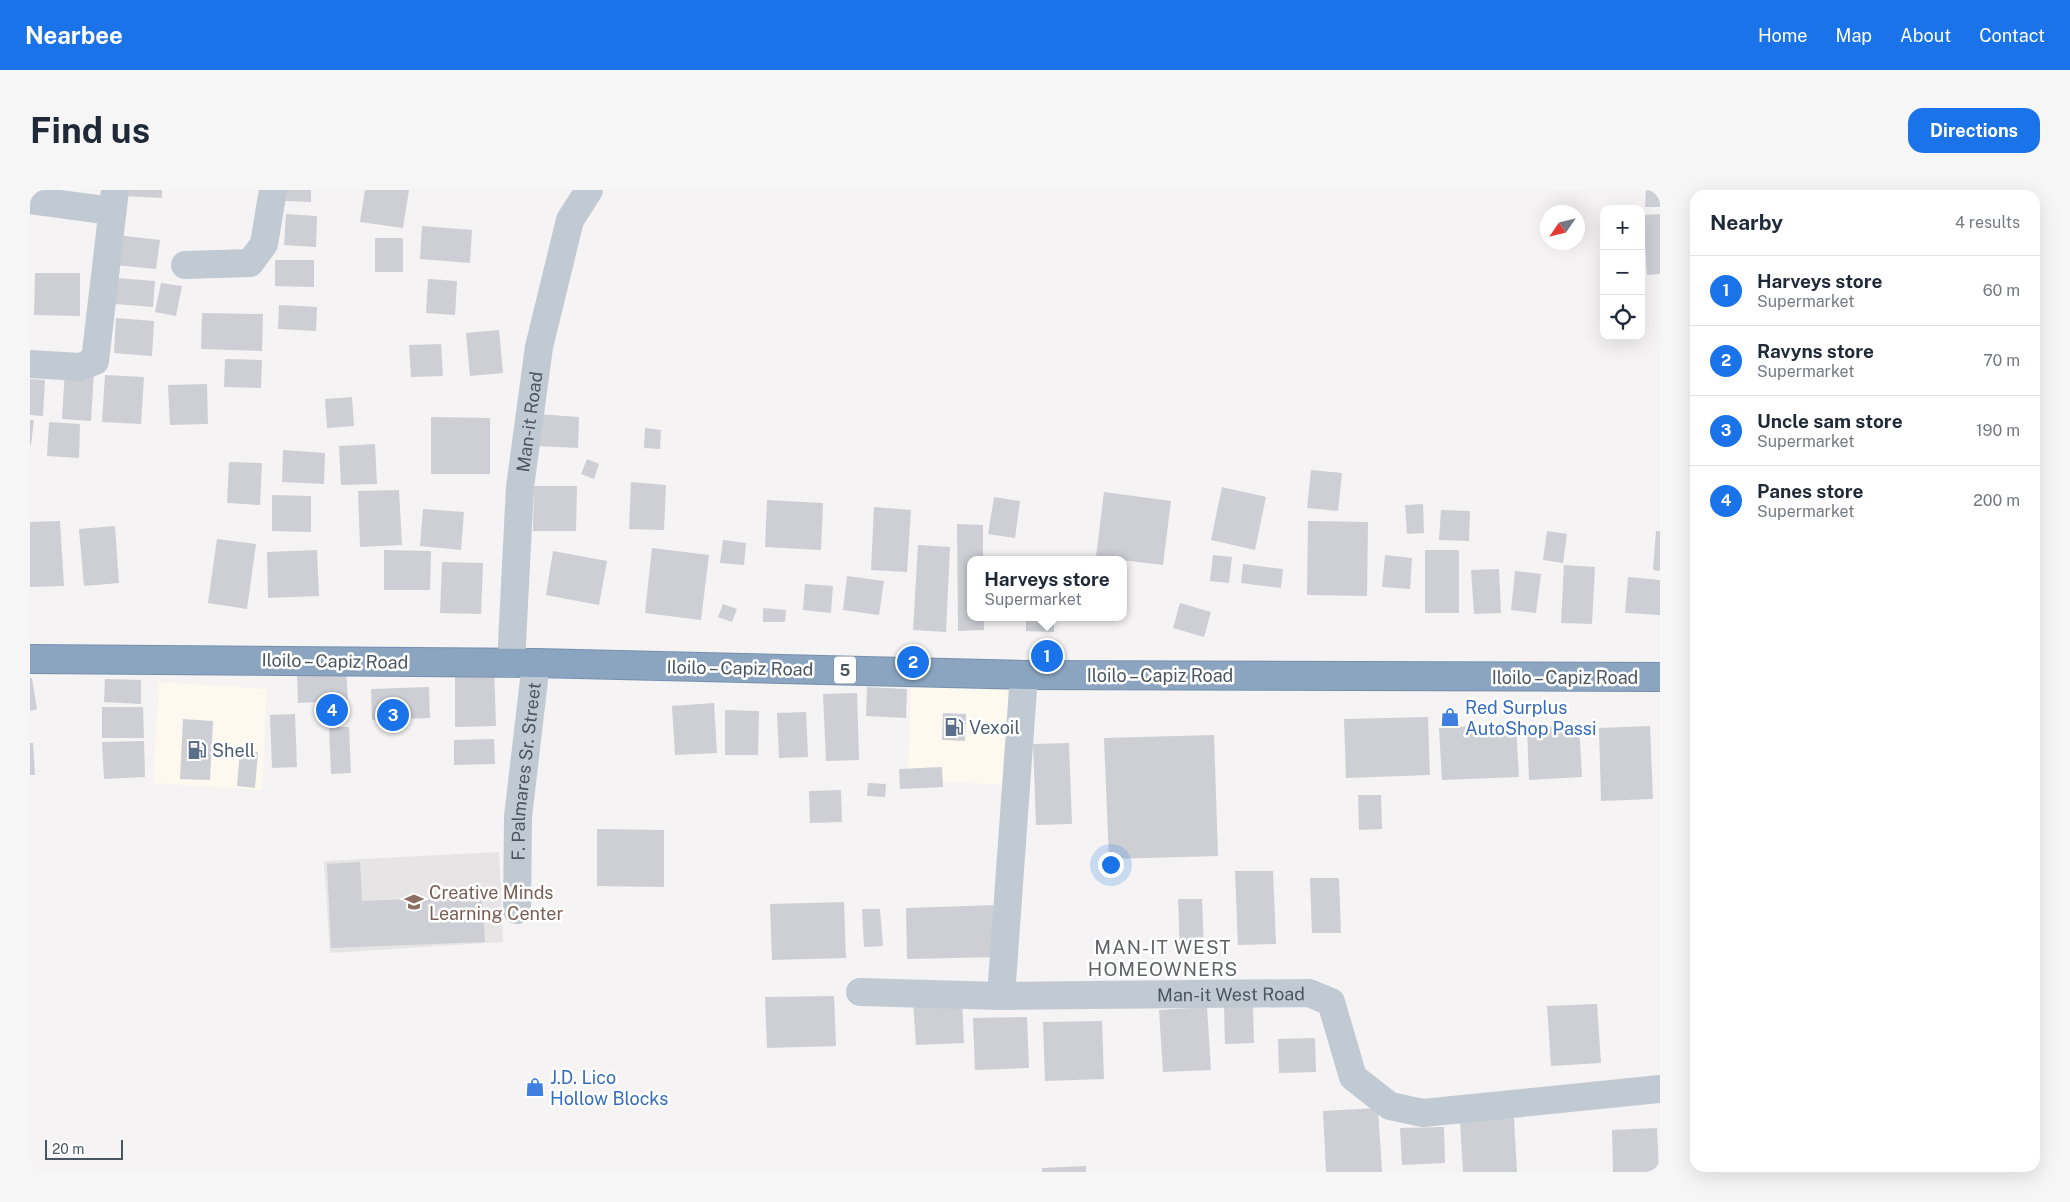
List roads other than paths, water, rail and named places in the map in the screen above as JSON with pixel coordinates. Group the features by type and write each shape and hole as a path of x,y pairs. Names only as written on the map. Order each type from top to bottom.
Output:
{"highway":[{"name":"Iloilo – Capiz Road","path":"30,659 523,663 1024,675 1660,677"}],"street":[{"path":"185,265 250,263 264,244 273,190"},
{"name":"Man-it Road","path":"523,663 520,487 539,348 570,220 589,190"},
{"path":"30,200 113,200 95,362 80,367 30,364"},
{"name":"F. Palmares Sr. Street","path":"517,910 523,663"},
{"path":"1001,996 1024,675"},
{"name":"Man-it West Road","path":"860,992 1001,996 1309,993 1331,1002 1353,1077 1390,1106 1423,1112 1660,1088"}],"place":[{"name":"Harveys store","path":"1047,656"},
{"name":"Ravyns store","path":"913,662"},
{"name":"Panes store","path":"332,710"},
{"name":"Uncle sam store","path":"393,715"},
{"name":"Red Surplus AutoShop Passi","path":"1450,717"},
{"name":"Vexoil","path":"954,727"},
{"name":"Shell","path":"197,750"},
{"name":"Creative Minds Learning Center","path":"414,902"},
{"name":"J.D. Lico Hollow Blocks","path":"535,1087"}],"district":[{"name":"MAN-IT WEST HOMEOWNERS","path":"1163,958"}]}
